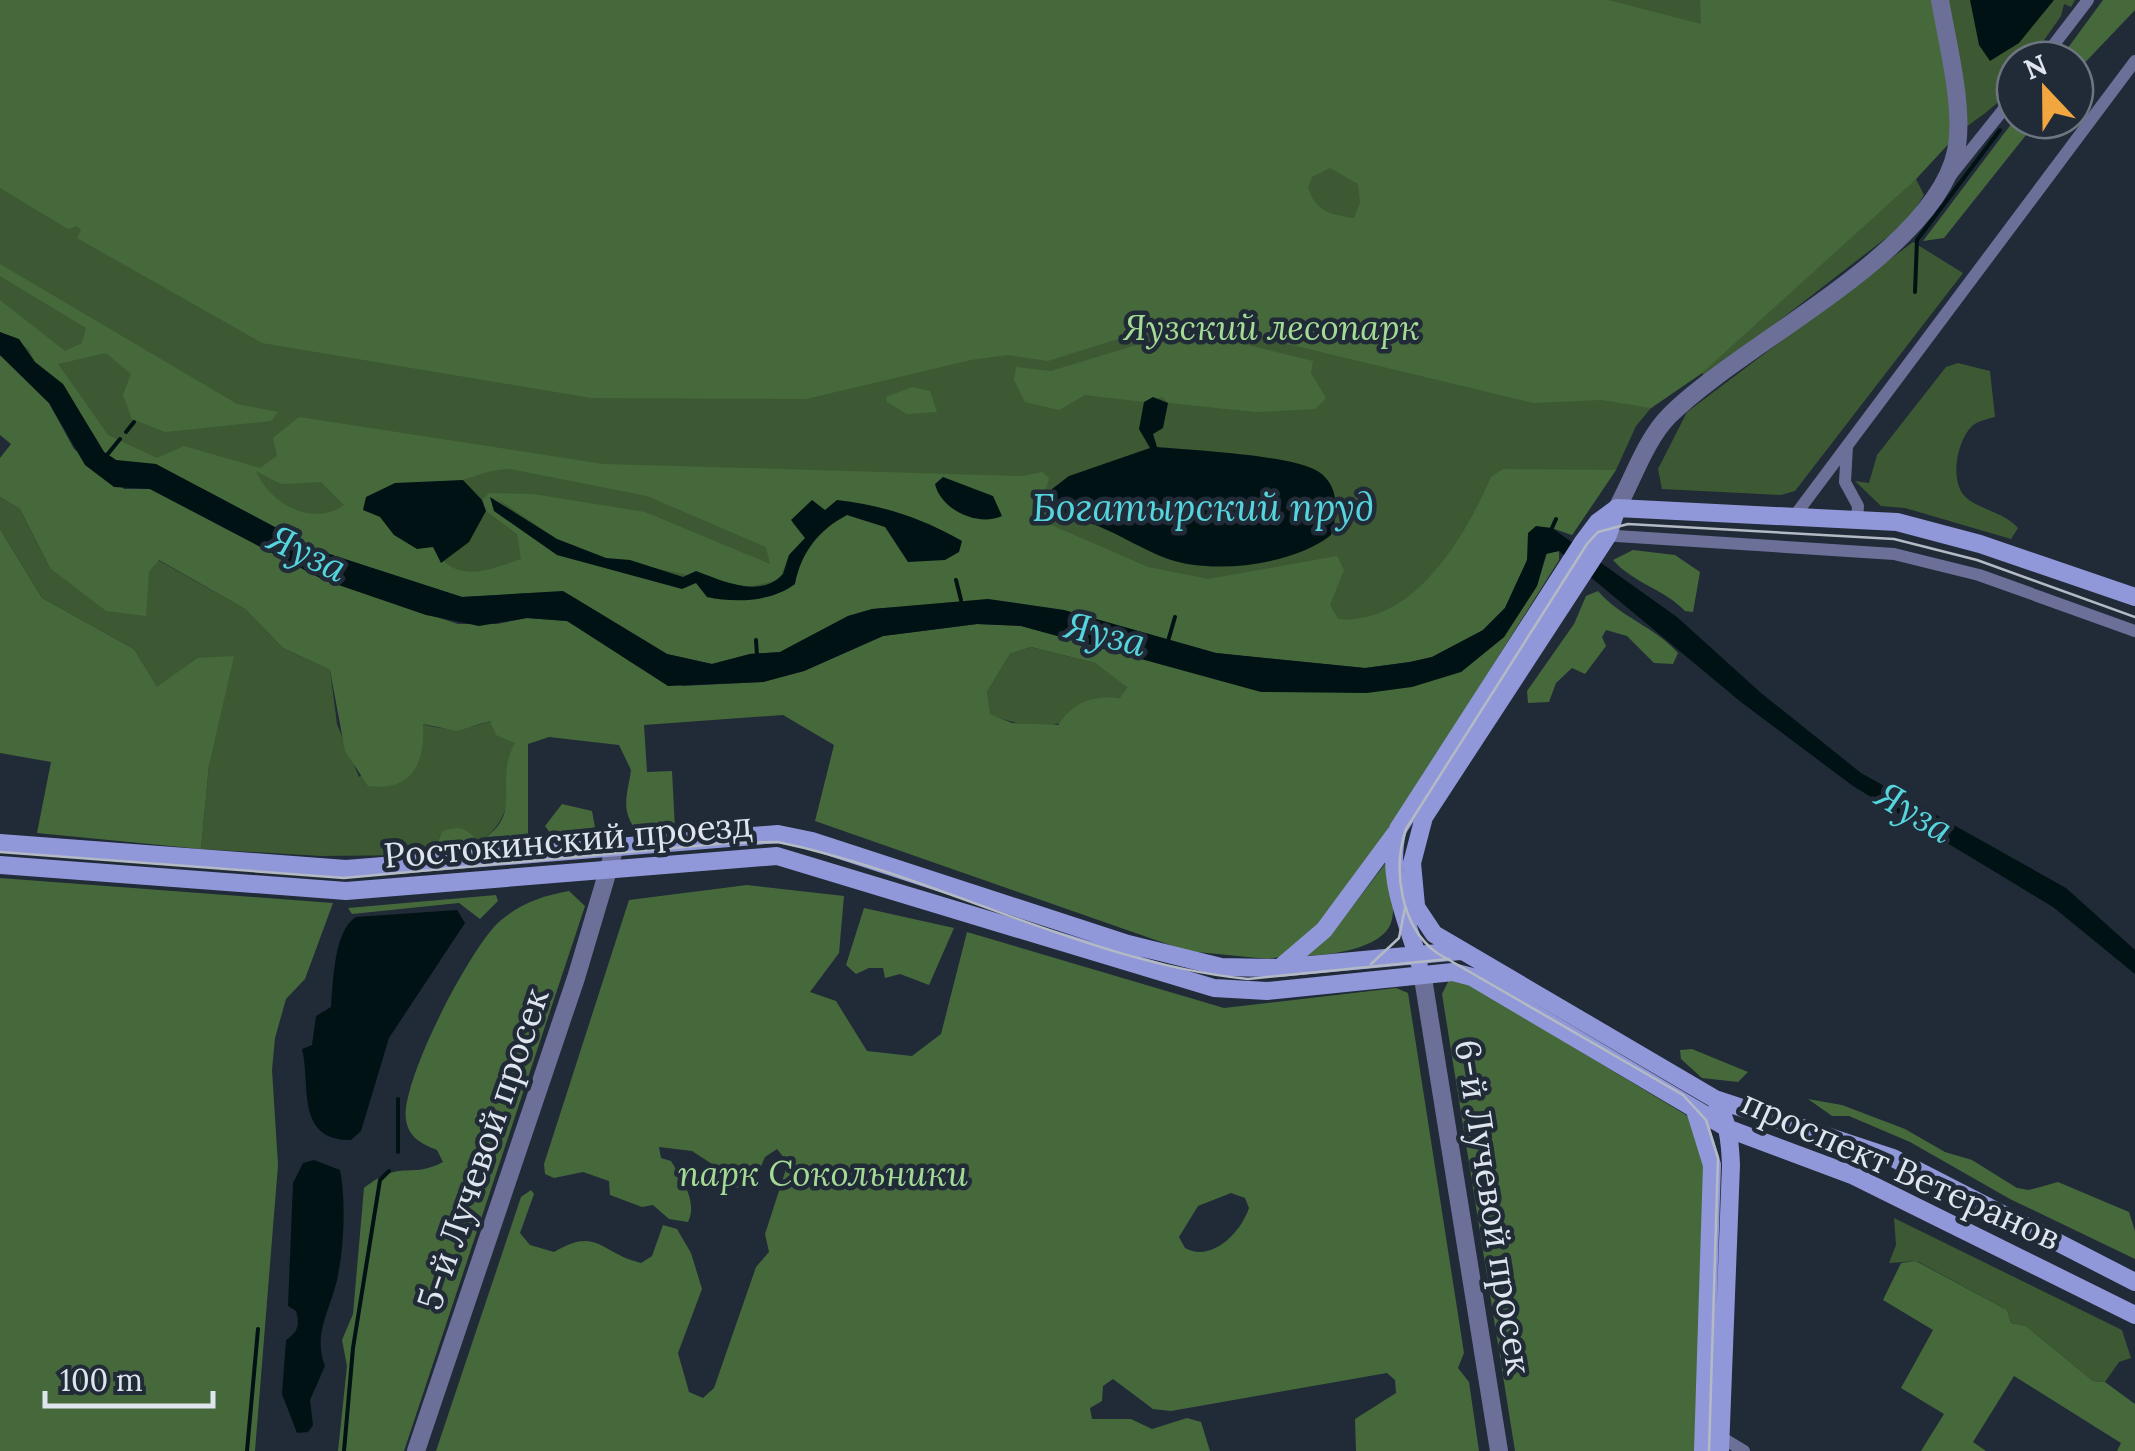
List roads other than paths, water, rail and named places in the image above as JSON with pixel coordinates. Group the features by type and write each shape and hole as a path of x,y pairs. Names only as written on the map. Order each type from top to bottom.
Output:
{"main road":[{"path":"1278,968 1324,930 1618,508 1857,520 1935,530 2135,597"},
{"path":"1416,952 1412,863 1424,817 1557,597"},
{"path":"1398,829 1394,852 1399,910 1422,972"},
{"name":"Ростокинский проезд","path":"0,843 306,869 760,833 794,837 1222,968 1278,968 1460,950"},
{"name":"Ростокинский проезд","path":"0,865 302,891 745,856 791,858 1120,963 1230,990 1290,990 1422,972 1454,972 1472,978 1695,1110"},
{"name":"проспект Ветеранов","path":"1416,907 1427,928 1460,950 1715,1099 1893,1158 2135,1282"},
{"path":"1703,1451 1715,1438 1729,1129 1715,1099"},
{"path":"1695,1110 1712,1165 1715,1438"},
{"name":"проспект Ветеранов","path":"1695,1110 1729,1129 1852,1175 2135,1315"}],"street":[{"path":"1940,0 1958,129 1956,152 1944,184"},
{"path":"2057,40 2088,0"},
{"path":"1793,518 2135,61"},
{"path":"1618,508 1659,427 1671,414 1863,268 1912,224 1995,120"},
{"path":"1847,443 1844,482 1858,506 1857,520"},
{"path":"1594,540 1894,554 1979,575 2135,631"},
{"name":"5-й Лучевой просек","path":"416,1451 615,847"},
{"name":"6-й Лучевой просек","path":"1422,972 1499,1451"},
{"path":"1715,1438 1744,1451"}],"water":[{"path":"1970,0 2054,0 2021,40 1995,40 1995,58 1990,61 1979,45"},
{"name":"Яуза","path":"0,332 19,339 35,362 63,384 104,452 116,460 156,464 320,551 462,597 563,591 667,654 712,664 750,654 780,652 848,616 872,609 988,599 1064,610 1216,653 1365,668 1410,662 1432,657 1483,630 1505,608 1527,560 1528,533 1536,526 1552,528 1677,617 1761,693 1861,773 2066,888 2135,950 2135,974 2053,907 1853,786 1741,702 1559,551 1546,554 1537,586 1504,637 1461,672 1412,687 1367,693 1261,692 1021,626 977,624 883,636 804,671 763,682 668,686 567,621 527,618 479,626 426,615 324,580 150,489 114,487 85,465 49,403 0,355"},
{"name":"Богатырский пруд","path":"1153,397 1168,403 1163,428 1153,434 1157,447 1265,457 1319,472 1334,493 1331,535 1296,554 1275,560 1208,566 1168,559 1056,509 1051,504 1052,489 1069,476 1150,448 1139,429 1144,402"},
{"path":"943,477 993,496 1002,516 982,519 962,514 939,493 935,484"},
{"path":"463,480 482,500 486,511 469,542 441,563 433,547 417,549 394,535 380,517 363,510 366,497 395,483"},
{"path":"490,497 557,539 606,558 630,560 683,577 696,571 741,586 764,585 783,574 789,555 805,538 791,520 812,500 825,510 837,500 886,509 962,541 959,552 945,560 908,562 885,527 847,515 812,544 795,584 764,598 730,600 707,597 696,583 682,589 557,555 494,511"},
{"path":"457,910 465,923 389,1038 361,1131 351,1140 333,1138 313,1121 302,1049 312,1045 316,1016 331,1007 343,933 356,917"},
{"path":"314,1160 340,1170 343,1237 338,1275 322,1331 325,1366 310,1400 313,1425 308,1432 297,1433 282,1394 286,1340 298,1324 296,1311 288,1306 293,1183 303,1163"}],"waterway":[{"path":"1915,292 1917,240 1995,137"},
{"path":"126,432 134,422"},
{"path":"107,455 120,439"},
{"path":"1552,528 1556,519"},
{"path":"956,580 961,600"},
{"path":"1168,641 1175,617"},
{"path":"756,640 757,656"},
{"path":"398,1099 398,1152"},
{"path":"344,1451 353,1348 380,1180 389,1171"},
{"path":"247,1451 258,1329"}],"tram line":[{"path":"1709,1451 1718,1158 1706,1120 1683,1095 1437,953 1425,942 1403,897 1400,862 1406,829 1598,532 1628,524 1894,539 1977,560 2135,617"},
{"path":"0,852 344,878 728,843 778,842 895,875 1070,937 1188,970 1248,979 1449,959"},
{"path":"1371,964 1399,938 1405,908"}],"park label":[{"name":"Яузский лесопарк","path":"1271,328"},
{"name":"парк Сокольники","path":"823,1174"}]}
